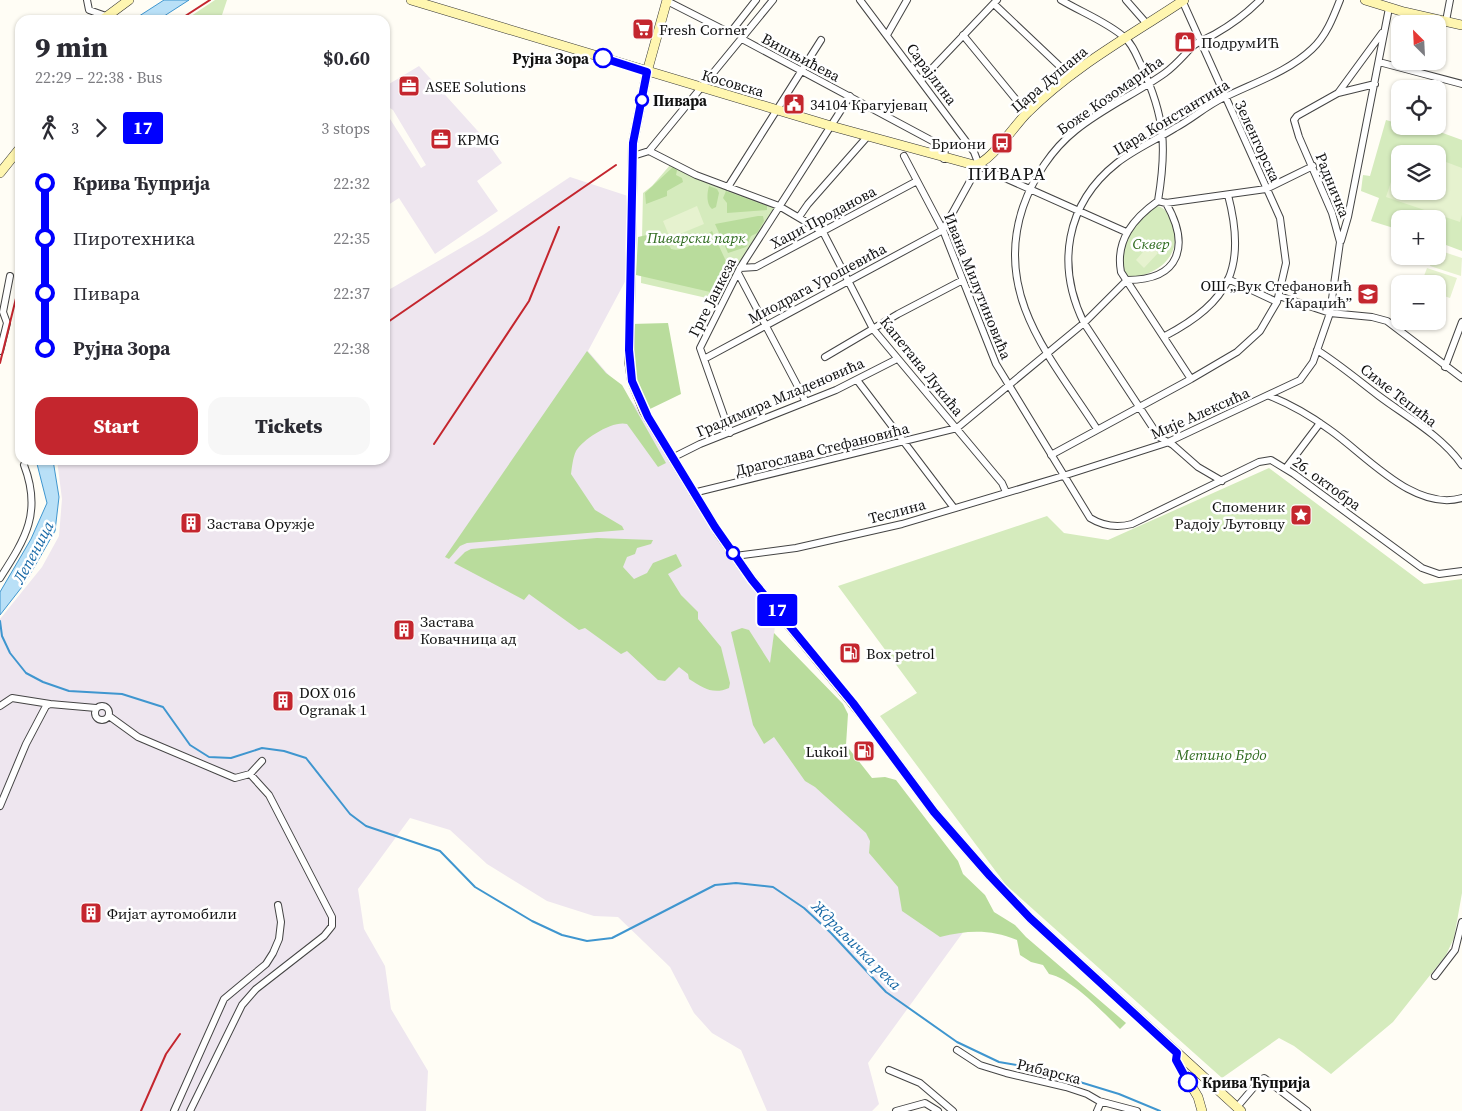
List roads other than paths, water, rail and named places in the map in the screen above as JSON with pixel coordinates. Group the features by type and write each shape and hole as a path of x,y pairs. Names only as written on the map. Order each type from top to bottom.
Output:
{"main road":[{"path":"108,15 129,0"},
{"name":"Косовска","path":"411,0 830,126 944,159 979,165"},
{"name":"Цара Душана","path":"979,165 1027,113 1070,76 1183,0"},
{"path":"1365,0 1418,15"},
{"path":"667,1 647,72 635,131 633,156 629,270 630,373 644,411 693,493 735,556 862,715 934,812 984,870 1030,918 1239,1109"},
{"path":"1446,22 1462,25"},
{"path":"0,173 15,154"},
{"path":"1177,1053 1176,1058 1180,1068 1198,1097 1202,1111"}],"street":[{"path":"87,0 88,10 98,15"},
{"path":"667,1 730,33 756,0"},
{"path":"633,156 649,151 773,0"},
{"name":"Сарајлина","path":"860,0 974,152 979,165"},
{"path":"887,35 907,0"},
{"path":"1061,0 1126,38 1150,84 1160,116 1163,136 1164,156 1158,201 1141,213 1126,232 1120,263 1121,272 1191,379"},
{"path":"1126,0 1147,24"},
{"name":"Зеленгорска","path":"1051,454 1191,379 1247,345 1266,324 1278,299 1286,263 1280,218 1224,97 1183,0"},
{"name":"Боже Козомарића","path":"1097,429 1048,354 1029,320 1016,279 1015,251 1017,226 1030,189 1064,140 1090,120 1150,84 1180,61 1193,46 1240,18 1260,0"},
{"name":"Цара Константина","path":"1166,443 1159,437 1084,323 1072,296 1067,263 1069,243 1079,212 1108,171 1130,154 1163,136 1224,97 1302,59 1322,38 1340,0"},
{"path":"1446,22 1450,0"},
{"path":"921,80 996,2 1070,76"},
{"path":"1340,242 1348,217 1375,84 1382,33 1389,8"},
{"name":"Радничка","path":"1338,93 1382,33"},
{"path":"963,35 1027,113"},
{"name":"Вишњићева","path":"742,39 943,147 944,159"},
{"path":"728,187 821,40"},
{"path":"1379,62 1462,84"},
{"name":"Радничка","path":"1320,340 1330,312 1340,242 1332,213 1299,137 1294,120 1300,114 1338,93 1375,84"},
{"name":"Грге Јанкеза","path":"730,433 700,348 739,271 850,96"},
{"path":"799,217 808,204 868,137"},
{"path":"649,151 696,175 779,206 823,232"},
{"name":"Ивана Милутиновића","path":"904,156 943,230 989,350 1063,476"},
{"name":"Косовска","path":"979,165 1126,232"},
{"name":"Цара Душана","path":"943,230 979,165"},
{"path":"1158,201 1166,203 1266,189 1313,166"},
{"name":"Хаџи Проданова","path":"739,271 756,267 917,181"},
{"path":"1164,336 1206,311 1215,301 1228,279 1236,256 1237,237 1228,195"},
{"path":"957,428 1084,323 1127,280 1140,280 1156,276 1169,267 1176,256 1179,232 1166,203"},
{"name":"Миодрага Урошевића","path":"704,359 943,230"},
{"name":"Капетана Лукића","path":"823,232 873,329 957,428 1002,484 1006,492"},
{"path":"739,271 806,402"},
{"path":"0,347 6,325 3,312 10,276"},
{"path":"1228,279 1278,299 1330,312 1372,316 1387,321 1445,367 1462,378"},
{"path":"825,357 962,281"},
{"path":"1445,367 1461,330 1462,322"},
{"name":"Мије Алексића","path":"1063,476 1166,443 1270,396 1303,378 1310,368 1320,340"},
{"name":"Симе Тепића","path":"1317,350 1339,364 1360,383 1445,445 1462,465"},
{"name":"Градимира Младеновића","path":"672,458 857,380 897,359"},
{"path":"857,380 954,508"},
{"path":"1270,396 1297,407 1414,493 1442,500 1462,498"},
{"path":"1286,468 1320,423"},
{"name":"Драгослава Стефановића","path":"693,493 957,428"},
{"path":"1156,446 1159,437"},
{"path":"1166,443 1174,445 1204,472 1222,481"},
{"name":"26. октобра","path":"1063,476 1090,518 1096,522 1112,526 1137,522 1263,461 1274,461 1430,573 1444,575 1462,571"},
{"path":"0,578 25,536 32,517 33,498 24,465"},
{"name":"Теслина","path":"735,556 776,552 902,524 1063,476"},
{"path":"0,706 12,698 96,708 105,706 108,709 109,716 138,737 235,778 250,774 262,761"},
{"path":"0,806 36,722 46,706 50,704"},
{"path":"96,708 95,713 98,719 106,719 109,716"},
{"path":"190,1111 242,1005 256,989 324,936 332,926 332,917 269,796 250,774"},
{"path":"0,790 8,788"},
{"path":"174,1111 224,999 266,964 273,953 279,939 281,922 278,905"},
{"path":"1435,976 1455,950 1462,922"},
{"name":"Рибарска","path":"957,1050 980,1065 1071,1089 1101,1102 1138,1111"},
{"path":"889,1070 920,1083 954,1111"},
{"path":"1239,1109 1260,1080 1264,1078 1307,1111"},
{"path":"1097,1111 1101,1102"},
{"path":"896,1111 925,1103 938,1111"}],"water":[{"path":"164,0 189,0 166,15 141,15"},
{"name":"Лепеница","path":"37,465 54,465 59,497 55,531 25,583 0,615 0,592 31,539 47,503"}],"waterway":[{"name":"Ждраљичка река","path":"0,621 2,636 10,653 26,673 43,682 69,691 122,694 163,707 190,745 209,757 231,758 262,748 284,751 306,758 350,814 366,826 440,851 475,887 532,921 562,935 587,941 612,938 715,885 736,883 773,887 804,908 831,933 886,992 957,1042 999,1062 1034,1068 1119,1094 1160,1111"}],"railway":[{"path":"187,15 210,0"},
{"path":"390,321 616,165"},
{"path":"434,444 529,301 559,227"},
{"path":"0,363 15,302"},
{"path":"141,1111 166,1054 180,1034"}],"place":[{"name":"Fresh Corner","path":"643,29"},
{"name":"ПодрумИЋ","path":"1185,42"},
{"name":"Рујна Зора","path":"603,58"},
{"name":"ASEE Solutions","path":"409,86"},
{"name":"Пивара","path":"642,100"},
{"name":"34104 Крагујевац","path":"794,104"},
{"name":"KPMG","path":"441,139"},
{"name":"Бриони","path":"1002,143"},
{"name":"ОШ „Вук Стефановић Караџић”","path":"1368,294"},
{"name":"Споменик Радоју Љутовцу","path":"1301,515"},
{"name":"Застава Оружје","path":"191,523"},
{"name":"Застава Ковачница ад","path":"404,630"},
{"name":"Box petrol","path":"850,653"},
{"name":"DOX 016 Ogranak 1","path":"283,701"},
{"name":"Lukoil","path":"864,751"},
{"name":"Фијат аутомобили","path":"91,913"},
{"name":"Крива Ћуприја","path":"1188,1082"}],"district":[{"name":"ПИВАРА","path":"1007,173"}],"park label":[{"name":"Пиварски парк","path":"696,237"},
{"name":"Сквер","path":"1151,243"},
{"name":"Метино Брдо","path":"1221,754"}]}
